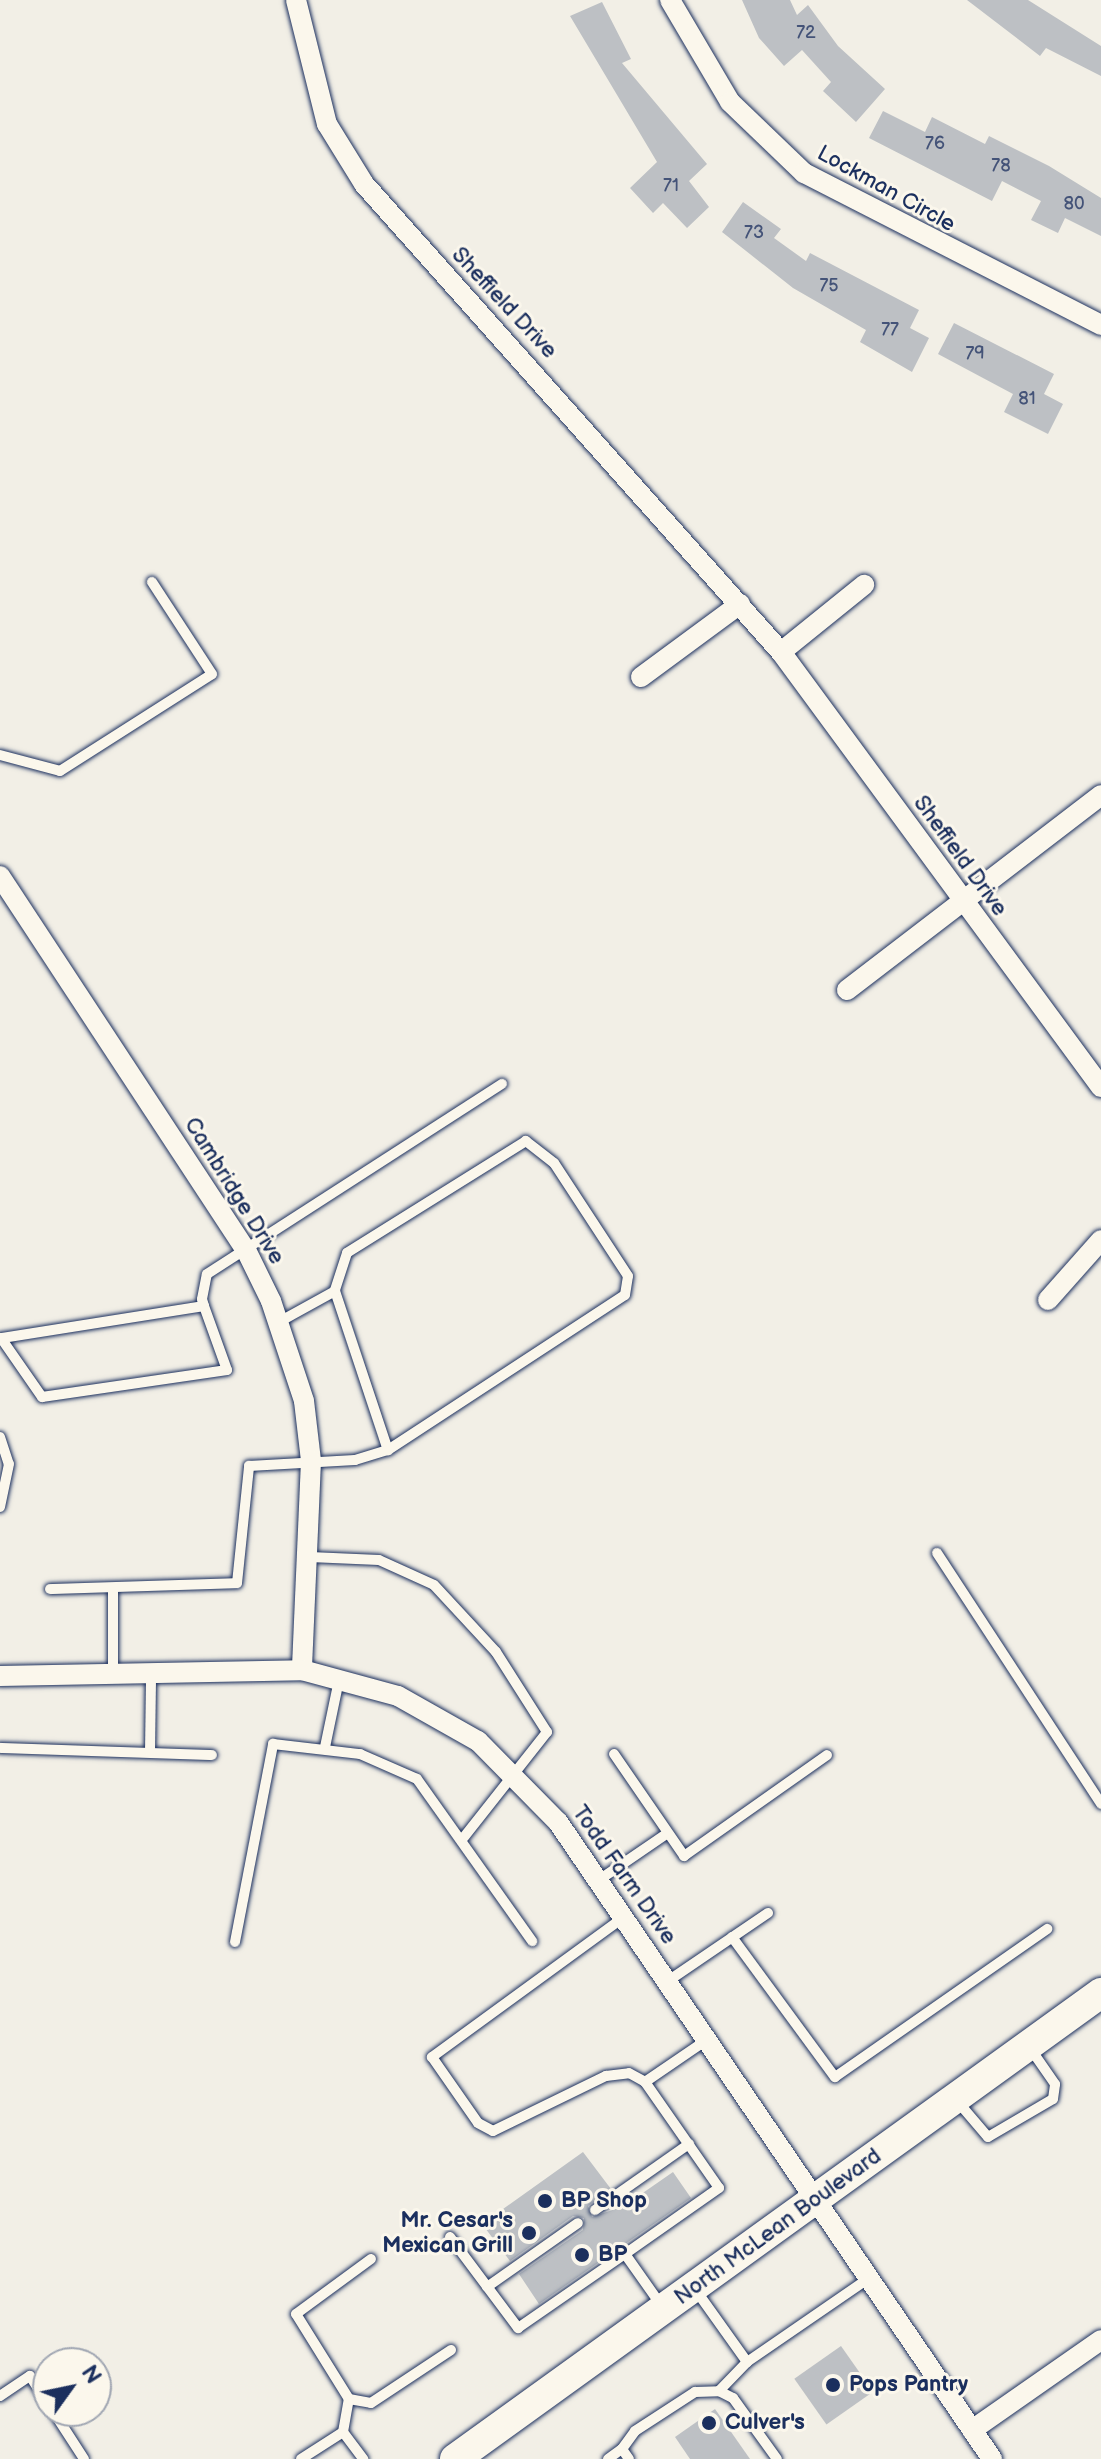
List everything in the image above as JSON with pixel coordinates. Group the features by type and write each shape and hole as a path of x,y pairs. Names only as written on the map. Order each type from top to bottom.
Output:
{"main road":[{"name":"North McLean Boulevard","path":"469,2455 815,2198 1029,2046 1097,2003"}],"street":[{"name":"Sheffield Drive","path":"296,0 327,124 364,184 781,652 1101,1087"},
{"name":"Lockman Circle","path":"670,0 730,102 804,173 1101,325"},
{"path":"781,652 864,585"},
{"path":"641,677 740,604"},
{"path":"847,990 965,903 1101,795"},
{"name":"Cambridge Drive","path":"0,876 246,1250 279,1322 304,1401 311,1461 310,1557 302,1670"},
{"path":"1048,1300 1101,1240"},
{"name":"Todd Farm Drive","path":"0,1676 151,1676 302,1670 340,1678 436,1713 518,1773 599,1880 992,2459"},
{"path":"972,2430 1101,2340"}],"lane":[{"path":"0,755 60,771 212,674 152,582"},
{"path":"204,1306 1,1338 42,1397 227,1370 204,1306 207,1274 502,1084"},
{"path":"50,1589 113,1590 237,1583 249,1466 388,1450 625,1295 628,1276 554,1163 526,1141 347,1253 335,1291 388,1450"},
{"path":"279,1322 335,1291"},
{"path":"0,1437 9,1464 0,1507"},
{"path":"937,1553 1101,1804"},
{"path":"310,1557 406,1569 465,1614 547,1732 518,1773 464,1837"},
{"path":"113,1590 113,1676"},
{"path":"150,1752 151,1676"},
{"path":"325,1747 340,1678"},
{"path":"235,1942 273,1744 325,1747 417,1779 464,1837 532,1941"},
{"path":"0,1748 212,1755"},
{"path":"614,1754 684,1856 827,1755"},
{"path":"599,1880 668,1833"},
{"path":"668,1981 768,1913"},
{"path":"450,2237 518,2328 719,2188 645,2082 629,2073 606,2076 493,2131 481,2128 432,2057 624,1917"},
{"path":"732,1937 835,2077 1047,1929"},
{"path":"645,2082 708,2039"},
{"path":"956,2100 988,2137 1053,2099 1055,2084 1029,2046"},
{"path":"595,2210 689,2144"},
{"path":"487,2287 578,2223"},
{"path":"625,2254 664,2310"},
{"path":"363,2459 343,2432 349,2399 296,2314 371,2259"},
{"path":"719,2391 747,2362 869,2278"},
{"path":"694,2287 747,2362"},
{"path":"349,2399 371,2403 451,2350"},
{"path":"0,2396 30,2376 32,2379"},
{"path":"608,2459 622,2449 635,2431 695,2392 719,2391 733,2398 777,2459"},
{"path":"63,2427 84,2459"},
{"path":"301,2459 343,2432"},
{"path":"622,2449 629,2459"}],"building":[{"path":"742,0 790,0 797,15 808,5 838,46 885,89 856,122 823,91 831,82 802,50 784,66 759,38"},
{"path":"967,0 1028,0 1101,46 1101,76 1046,48 1040,56"},
{"path":"602,2 631,59 622,63 707,164 689,181 709,207 687,228 663,203 653,213 630,188 657,162 570,16"},
{"path":"883,111 925,132 932,117 985,144 989,136 1049,166 1101,198 1101,236 1065,218 1058,233 1031,220 1041,201 1002,181 992,201 869,138"},
{"path":"743,202 781,229 774,238 806,261 810,253 919,310 910,328 929,338 912,372 860,342 866,330 793,288 722,232"},
{"path":"954,323 1054,374 1044,394 1063,404 1048,434 1004,412 1013,394 938,354"},
{"path":"583,2152 611,2189 588,2206 592,2217 624,2206 673,2172 691,2198 539,2304 519,2274 583,2230 584,2218 573,2216 510,2261 482,2224"},
{"name":"Pops Pantry","path":"841,2346 873,2392 826,2425 794,2379"},
{"name":"Culver's","path":"715,2409 750,2459 690,2459 675,2437"}],"place":[{"name":"BP Shop","path":"545,2201"},
{"name":"Mr. Cesar's Mexican Grill","path":"529,2233"},
{"name":"BP","path":"582,2255"},
{"name":"Pops Pantry","path":"833,2385"},
{"name":"Culver's","path":"709,2423"}]}
